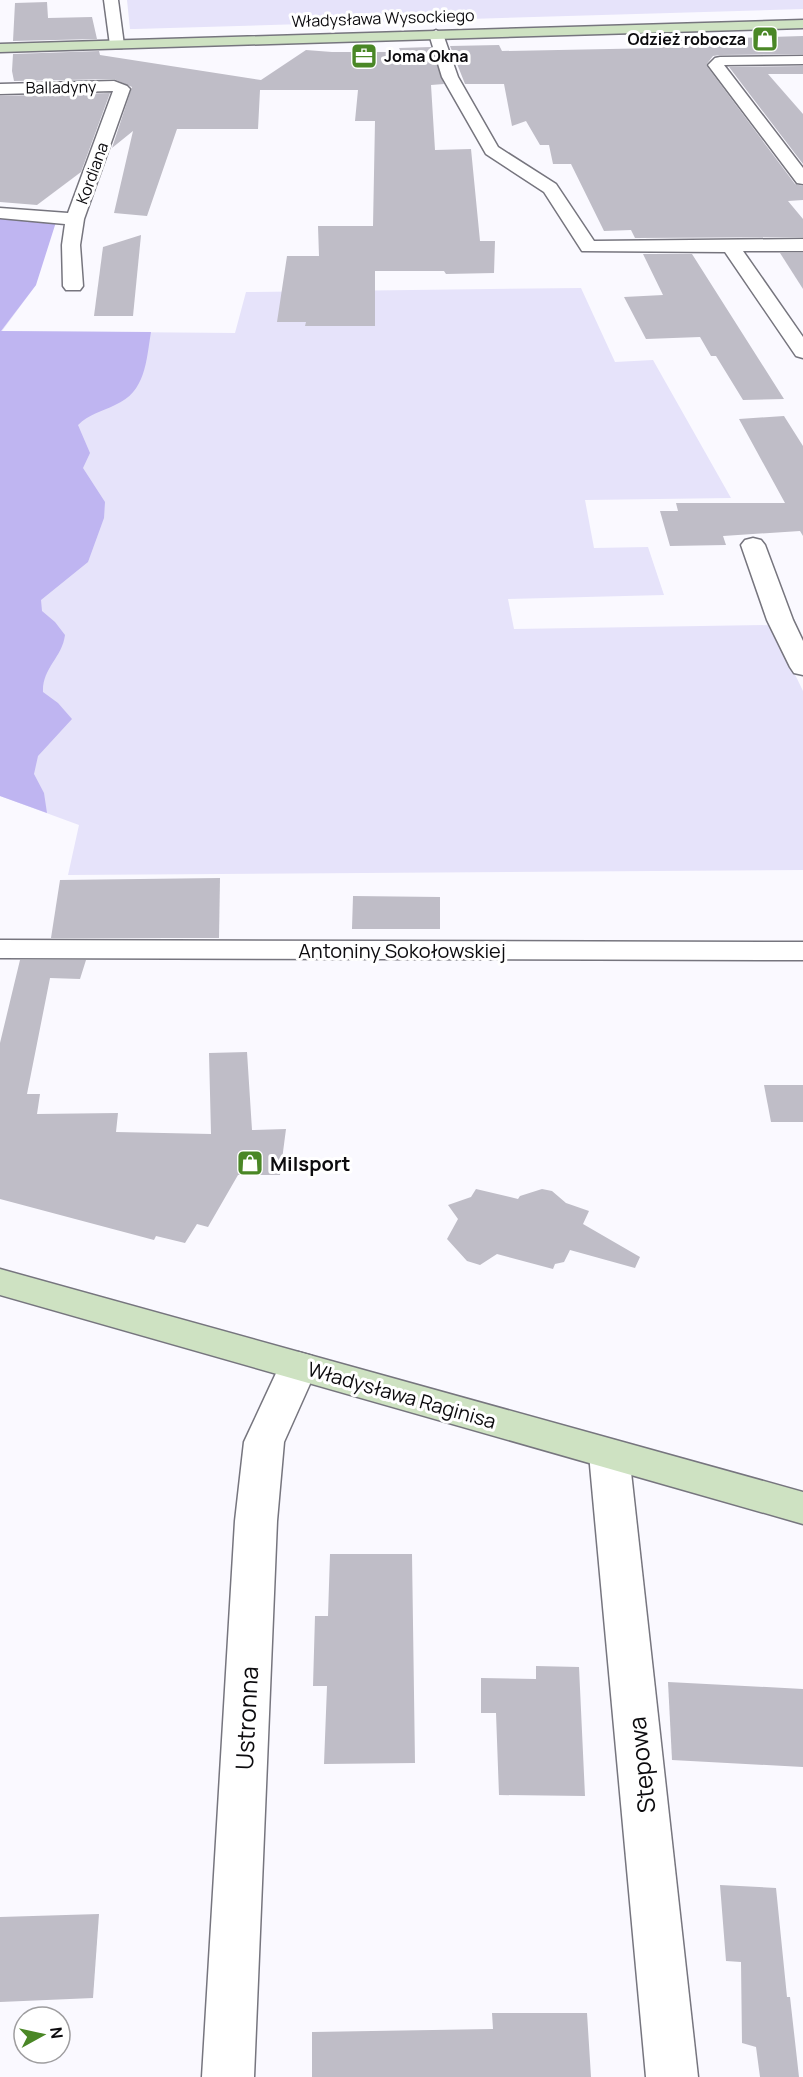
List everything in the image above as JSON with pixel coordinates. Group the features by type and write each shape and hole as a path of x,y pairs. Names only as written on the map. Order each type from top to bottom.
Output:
{"street":[{"path":"111,0 117,45"},
{"name":"Władysława Wysockiego","path":"0,48 803,24"},
{"path":"436,34 450,77 492,150 550,188 589,247 803,244"},
{"path":"803,60 734,60 720,61 716,65 803,178"},
{"name":"Balladyny","path":"0,89 114,86 122,89"},
{"name":"Kordiana","path":"0,213 75,219 122,89"},
{"path":"73,286 71,245 75,219"},
{"path":"730,246 803,352"},
{"path":"753,545 780,620 803,667"},
{"name":"Antoniny Sokołowskiej","path":"0,950 803,951"},
{"name":"Władysława Raginisa","path":"0,1282 803,1508"},
{"name":"Ustronna","path":"228,2077 258,1510 264,1442 298,1366"},
{"name":"Stepowa","path":"609,1454 672,2077"}],"shaded area":[{"path":"127,0 803,0 803,9 130,29"},
{"path":"0,218 36,285 2,331 235,333 246,292 581,288 615,362 653,360 731,498 585,500 594,548 648,547 664,595 508,599 514,629 771,625 803,691 803,870 68,875 79,825 0,796"},
{"path":"0,218 56,222 36,285 1,331 151,332 143,374 133,392 115,405 78,425 90,453 83,468 105,502 104,518 88,562 41,600 42,611 65,635 46,676 43,692 58,703 72,719 38,756 34,774 44,793 47,813 0,796"}],"building":[{"path":"47,2 48,18 92,17 97,39 13,41 15,3"},
{"path":"803,36 803,54 720,55 713,56 706,65 795,184 803,186 803,200 788,201 803,219 803,237 635,238 631,230 604,231 571,164 553,164 549,145 540,145 526,121 512,126 504,84 465,84 450,46 499,45 502,51 660,48 658,44 668,44 666,40"},
{"path":"431,47 444,84 431,85 435,150 471,149 480,241 495,241 494,273 446,274 444,271 375,271 375,326 305,326 306,322 277,322 287,256 319,256 318,226 373,226 375,121 355,121 358,90 260,90 258,129 177,129 147,216 114,213 133,131 112,148 132,87 114,79 14,81 12,71 13,54 99,51 100,55 261,80 306,50 401,52 399,48"},
{"path":"803,66 803,74 768,74 803,114 803,164 729,67"},
{"path":"110,93 81,172 37,205 0,202 0,96"},
{"path":"141,235 133,316 94,316 103,247"},
{"path":"780,253 803,253 803,289"},
{"path":"643,254 692,254 784,399 743,400 716,356 711,356 700,337 646,339 624,297 663,295"},
{"path":"784,416 803,446 803,536 800,531 723,536 726,545 670,546 660,511 678,511 676,503 785,503 739,419"},
{"path":"220,878 219,938 51,938 60,880"},
{"path":"353,896 440,897 440,929 352,929"},
{"path":"20,960 86,960 80,979 50,978 27,1094 40,1094 37,1114 118,1113 116,1132 211,1134 209,1053 247,1052 252,1130 286,1129 280,1175 238,1175 208,1227 197,1224 185,1243 156,1236 154,1240 0,1199 0,1043"},
{"path":"764,1085 803,1085 803,1122 771,1122"},
{"path":"476,1189 518,1199 520,1196 542,1189 552,1191 566,1203 589,1211 583,1224 640,1257 635,1268 570,1250 564,1262 555,1264 553,1269 497,1254 480,1265 467,1261 447,1239 458,1219 448,1205 471,1197"},
{"path":"330,1554 412,1554 415,1763 324,1764 327,1686 313,1686 315,1616 328,1616"},
{"path":"536,1666 579,1667 585,1796 499,1795 496,1713 481,1713 481,1678 536,1679"},
{"path":"668,1682 803,1689 803,1767 672,1760"},
{"path":"720,1885 776,1888 787,1997 790,1997 799,2077 760,2077 756,2047 742,2043 741,1962 726,1961"},
{"path":"99,1914 93,1998 0,2002 0,1917"},
{"path":"492,2013 587,2013 591,2077 312,2077 312,2032 493,2029"}],"place":[{"name":"Odzież robocza","path":"765,39"},
{"name":"Joma Okna","path":"364,56"},
{"name":"Milsport","path":"250,1163"}]}
